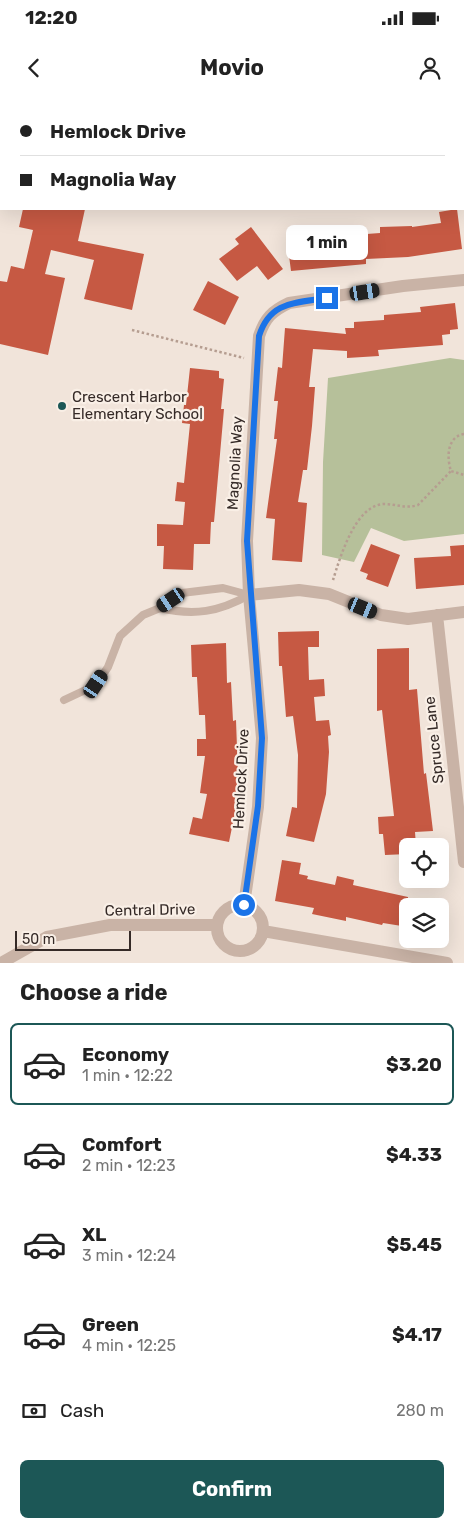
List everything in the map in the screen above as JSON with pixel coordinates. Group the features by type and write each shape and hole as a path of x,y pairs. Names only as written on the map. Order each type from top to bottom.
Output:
{"street":[{"name":"Magnolia Way","path":"249,595 247,541 259,336 263,323 276,309 289,303 403,286 464,280"},
{"path":"249,595 299,590 328,594 381,615 408,619 464,612"},
{"name":"Hemlock Drive","path":"244,905 258,806 262,738 249,595"},
{"name":"Spruce Lane","path":"437,615 464,862"},
{"path":"244,905 256,911 263,924 263,931 256,944 234,957 223,944 217,932 217,925 223,912 229,907 244,905"},
{"name":"Central Drive","path":"1,963 47,936 101,927 217,925"},
{"path":"263,931 446,963"}],"lane":[{"path":"64,700 96,684 108,667 120,636 142,614 160,608 182,593 223,588 249,595"},
{"path":"160,608 183,613 227,608 249,595"}],"path":[{"path":"132,330 258,361"},
{"path":"451,472 448,452 456,437 464,434"},
{"path":"451,472 464,475"},
{"path":"328,594 347,540 368,510 383,504 411,507 418,505 451,472"}],"green space":[{"path":"450,358 464,360 464,534 404,541 371,528 354,562 322,555 323,462 328,378"}],"building":[{"path":"23,210 85,210 78,241 144,254 132,310 84,299 94,260 51,250 45,274 65,278 48,355 0,344 0,281 7,282 11,266 24,269 33,230 19,227"},
{"path":"457,210 462,249 408,257 366,259 366,264 291,271 287,240 380,233 380,227 412,227 441,223 439,212"},
{"path":"251,227 283,269 268,280 257,266 237,281 219,259 239,244 235,239"},
{"path":"208,281 239,297 225,325 193,310"},
{"path":"455,303 458,329 450,330 450,334 442,335 443,345 378,350 379,356 347,358 347,351 313,349 309,387 315,387 312,426 307,470 303,470 298,502 307,503 302,562 272,560 275,519 266,518 277,439 274,439 278,401 274,401 278,367 282,368 285,328 346,334 345,328 354,328 354,322 384,320 384,315 421,312 420,307"},
{"path":"190,368 219,371 219,378 224,379 221,409 224,409 214,522 211,522 210,544 194,544 193,570 163,569 164,546 157,546 157,524 183,525 185,502 175,501 177,482 184,483 190,424 182,423"},
{"path":"371,544 400,555 388,587 366,579 368,574 360,571"},
{"path":"464,545 464,585 416,589 414,558 451,556 450,546"},
{"path":"319,631 319,647 308,647 309,680 324,679 325,696 314,697 316,721 329,720 331,735 328,736 329,752 326,794 314,842 286,836 292,807 297,808 298,755 293,716 286,717 282,666 279,666 278,632"},
{"path":"226,643 227,683 231,682 233,721 236,720 238,776 234,808 236,808 229,842 189,834 193,817 202,819 207,794 200,793 205,756 197,756 197,739 206,739 205,715 199,715 197,677 192,677 191,645"},
{"path":"409,648 409,690 417,689 424,774 426,773 433,831 415,832 415,838 399,838 399,854 385,855 383,834 379,834 378,817 394,816 382,710 377,711 377,649"},
{"path":"282,860 301,863 299,874 308,876 307,879 335,885 337,876 354,880 353,885 408,897 399,898 399,926 383,923 382,925 346,917 346,921 312,914 314,908 275,901"}],"place":[{"name":"Crescent Harbor Elementary School","path":"62,406"}],"route":[{"path":"244,905 258,806 262,738 249,595 247,541 259,336 263,323 276,309 289,303 327,298"}]}
